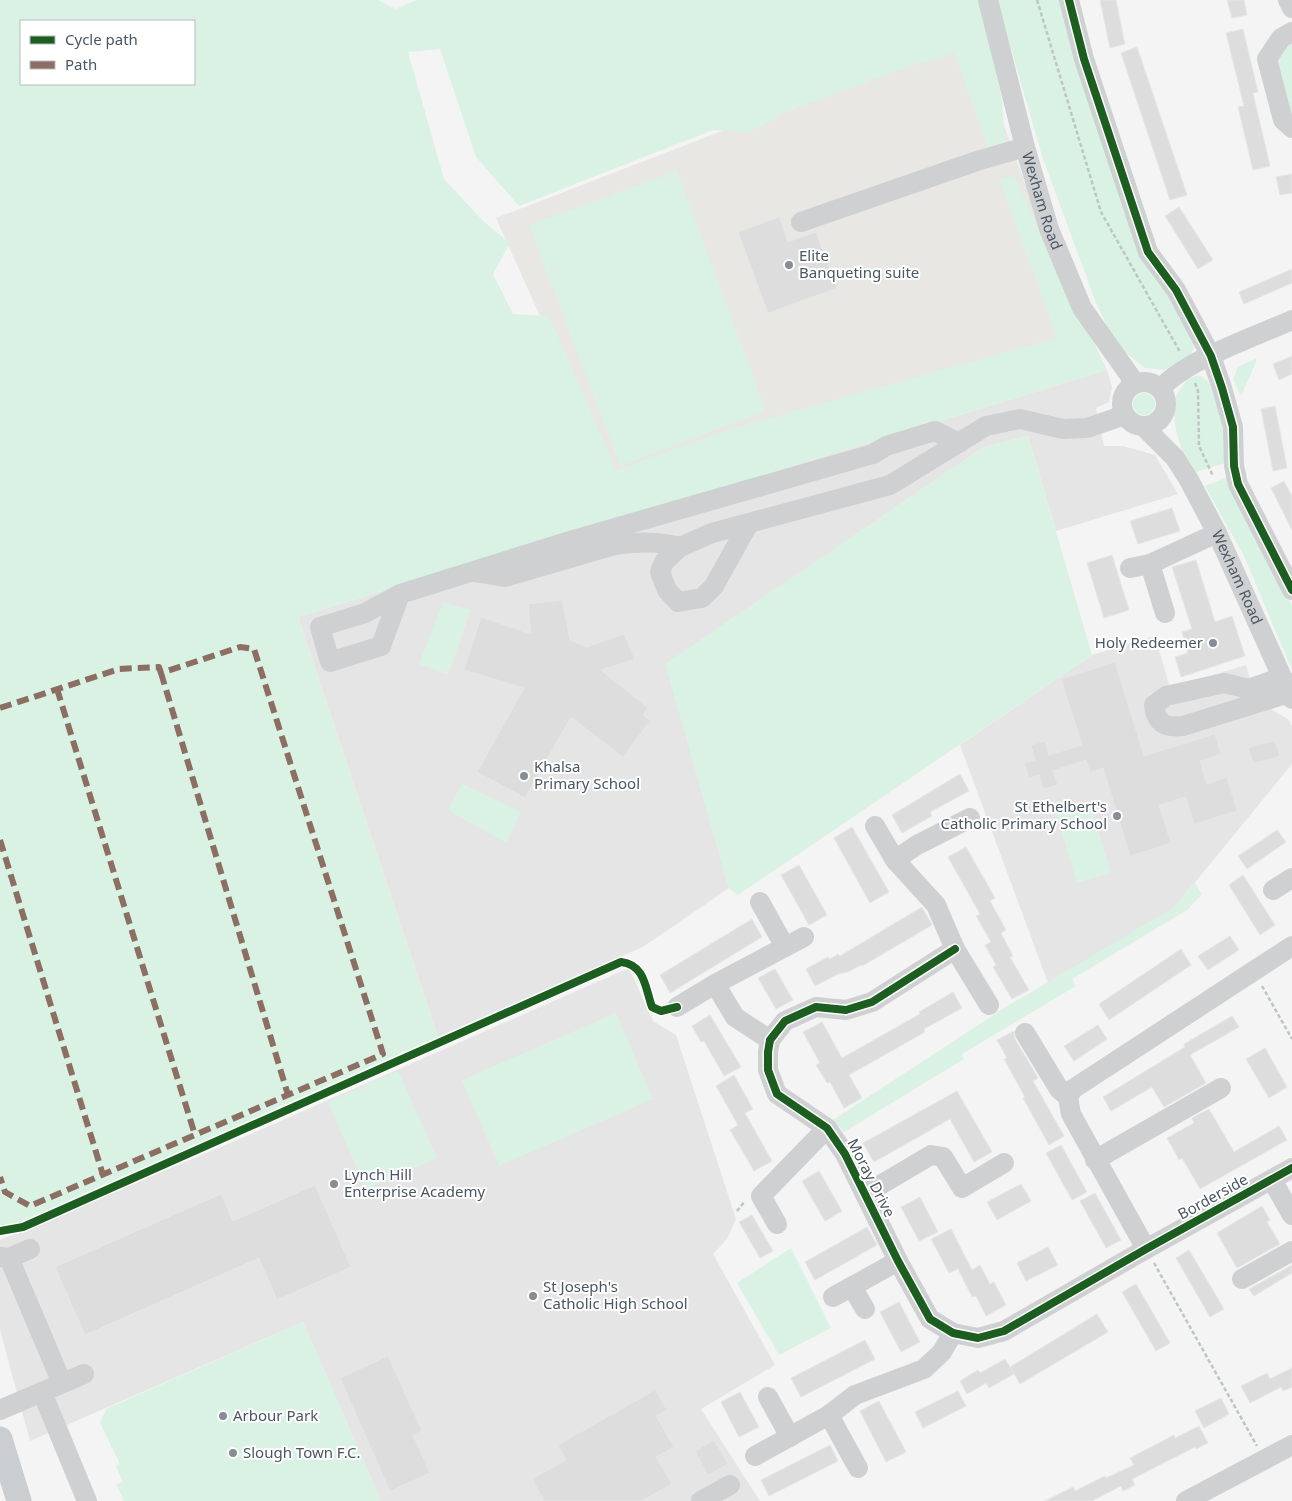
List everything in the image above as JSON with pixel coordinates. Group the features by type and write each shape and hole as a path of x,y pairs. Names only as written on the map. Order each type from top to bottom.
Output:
{"main road":[{"path":"0,1439 19,1501"}],"street":[{"name":"Wexham Road","path":"988,0 1025,147 1049,229 1082,308 1135,383"},
{"path":"1069,0 1084,59 1148,252 1176,290 1211,356 1234,427 1234,466 1238,484 1292,590"},
{"path":"1288,0 1292,8"},
{"path":"1292,32 1281,38 1267,59 1283,120 1292,128"},
{"path":"801,222 977,161 1025,147"},
{"path":"1161,389 1168,380 1211,356 1292,320"},
{"path":"1149,382 1161,389 1165,396 1165,410 1157,422 1143,426 1136,424 1125,415 1122,401 1124,394 1135,383 1149,382"},
{"name":"Wexham Road","path":"1165,410 1175,458"},
{"path":"660,572 664,562 680,547 712,533 748,525 890,485 986,426 1020,419 1063,429 1079,429 1125,415"},
{"name":"Wexham Road","path":"1143,426 1175,458 1217,533 1287,690"},
{"path":"400,594 573,540 873,454 886,446 935,431 959,443"},
{"path":"631,543 653,560 667,590 678,602 702,598 714,586 748,525"},
{"path":"1130,568 1150,564 1217,533"},
{"path":"472,572 505,577 616,545 631,543 665,543 680,547"},
{"path":"1150,564 1165,613"},
{"path":"1224,683 1249,688 1287,690 1183,726 1169,727 1162,724 1155,714 1154,706 1166,696 1224,683"},
{"path":"895,860 917,845 970,818"},
{"path":"875,826 895,860 936,905 955,949 989,1005"},
{"path":"1273,890 1292,878"},
{"path":"760,902 785,948"},
{"path":"677,1007 715,984 804,937"},
{"path":"1068,1097 1074,1089 1292,946"},
{"path":"715,984 735,1017 770,1040 785,1021 816,1007 846,1010 872,1002 955,949"},
{"path":"1025,1033 1059,1089 1068,1097 1071,1114 1146,1249"},
{"name":"Moray Drive","path":"770,1040 768,1070 777,1094 827,1128 845,1154 898,1261 930,1320 953,1333 978,1338 1004,1331 1146,1249"},
{"path":"1095,1160 1221,1088"},
{"path":"777,1224 761,1196 827,1128"},
{"path":"865,1194 931,1155 943,1157 962,1188 1004,1163"},
{"name":"Borderside","path":"1146,1249 1292,1168"},
{"path":"1272,1180 1292,1215"},
{"path":"30,1249 5,1257 62,1383"},
{"path":"1242,1279 1292,1251"},
{"path":"833,1297 898,1261"},
{"path":"852,1287 865,1309"},
{"path":"755,1456 829,1415 855,1395 924,1369 942,1352 953,1333"},
{"path":"0,1410 84,1374"},
{"path":"42,1392 87,1501"},
{"path":"768,1397 790,1437"},
{"path":"829,1415 858,1468"},
{"path":"1186,1501 1292,1445"},
{"path":"701,1501 730,1485"}],"path":[{"path":"1037,0 1101,212 1183,358"},
{"path":"1193,379 1198,391 1199,446 1212,476"},
{"path":"1253,971 1292,1039"},
{"path":"1146,1249 1265,1460"}],"shaded area":[{"path":"971,35 1089,359 616,485 496,218"},
{"name":"Khalsa Primary School","path":"1107,370 1112,387 1109,402 1096,408 1104,446 1123,446 1155,455 1178,494 1056,531 1028,436 984,447 666,664 729,888 643,947 438,1037 298,617"},
{"name":"St Ethelbert's Catholic Primary School","path":"1155,636 1170,688 1246,665 1252,687 1263,705 1288,719 1292,726 1292,764 1174,908 1048,983 960,745 1092,655"},
{"path":"629,968 653,1021 676,1035 736,1219 727,1239 713,1254 775,1365 701,1409 760,1501 381,1501 303,1322 30,1441 0,1330 0,1240 249,1135"}],"green space":[{"path":"0,0 378,0 395,9 417,0 980,0 1002,100 1005,144 988,149 954,53 891,73 786,112 750,132 713,130 519,206 476,157 440,49 408,52 444,179 484,222 510,243 493,274 513,314 549,316 616,470 737,427 1057,338 999,179 1014,176 1107,370 298,617 438,1037 13,1225 0,1226"},
{"path":"997,0 1064,0 1172,299 1192,335 1194,348 1189,358 1164,370 1145,368 1116,345 1095,300 1042,156"},
{"path":"1292,44 1292,117 1277,59 1281,48"},
{"path":"677,171 766,411 620,466 529,225"},
{"path":"1256,358 1241,396 1233,379 1238,367"},
{"path":"1199,375 1216,392 1220,403 1223,414 1226,463 1193,473 1178,437 1175,426 1174,407 1176,397 1187,379"},
{"path":"1144,393 1152,396 1155,404 1152,412 1144,415 1136,412 1133,404 1136,396"},
{"path":"1028,436 1092,655 738,895 729,888 665,664 984,447"},
{"path":"1229,477 1292,606 1292,670 1244,556 1205,486"},
{"path":"443,602 471,610 448,675 419,664"},
{"path":"462,784 521,812 506,843 448,810"},
{"path":"1090,803 1111,873 1077,883 1056,814"},
{"path":"1194,882 1202,894 1187,910 1072,979 1076,986 962,1054 964,1059 844,1132 833,1120 1004,1008 1173,908"},
{"path":"616,1013 653,1099 499,1166 462,1080"},
{"path":"398,1071 437,1158 366,1189 328,1102"},
{"path":"791,1248 831,1328 779,1355 737,1283"},
{"name":"Slough Town F.C.","path":"303,1322 381,1501 124,1501 116,1484 123,1482 116,1466 120,1464 100,1423 106,1409"}],"building":[{"path":"1100,0 1116,0 1125,44 1110,48"},
{"path":"1227,0 1244,0 1247,15 1232,18"},
{"path":"1243,29 1258,92 1253,93 1270,166 1253,170 1238,107 1244,106 1226,33"},
{"path":"1137,47 1187,195 1170,200 1121,53"},
{"path":"1292,174 1292,193 1280,195 1276,177"},
{"path":"1179,207 1213,260 1198,269 1165,216"},
{"name":"Elite Banqueting suite","path":"779,217 788,242 816,232 837,288 768,313 738,232"},
{"path":"1292,269 1292,283 1244,304 1239,292"},
{"path":"1292,356 1292,374 1279,380 1273,364"},
{"path":"1275,406 1287,468 1273,471 1261,409"},
{"path":"1284,481 1292,496 1292,530 1271,488"},
{"path":"1172,508 1180,531 1138,544 1130,521"},
{"path":"1112,555 1129,610 1104,618 1087,563"},
{"name":"Holy Redeemer","path":"1196,560 1215,622 1232,616 1245,656 1181,677 1175,657 1188,653 1182,632 1192,629 1172,567"},
{"path":"562,600 570,640 587,647 624,634 635,659 601,670 648,708 643,715 650,721 623,757 571,717 525,798 477,772 524,688 464,670 481,617 531,634 528,604"},
{"path":"1115,662 1144,756 1215,734 1221,754 1200,761 1207,784 1227,777 1237,811 1194,824 1186,797 1159,805 1171,843 1130,856 1103,768 1090,772 1086,760 1053,771 1058,785 1043,789 1039,775 1029,778 1024,763 1035,760 1031,745 1045,741 1049,755 1082,745 1061,679"},
{"path":"1275,740 1280,756 1253,764 1248,748"},
{"path":"960,774 969,791 930,812 932,816 902,833 892,815"},
{"path":"852,827 889,892 870,903 834,838"},
{"path":"1277,830 1286,842 1247,869 1238,856"},
{"path":"966,847 995,898 990,901 1006,930 1001,933 1013,956 1010,957 1029,990 1012,999 993,967 996,965 985,945 991,942 976,916 980,914 948,857"},
{"path":"799,865 827,915 809,925 781,875"},
{"path":"1243,875 1275,925 1260,935 1229,885"},
{"path":"922,907 932,925 862,966 838,974 815,986 806,969 828,957 830,959 838,954 840,956"},
{"path":"752,919 762,937 670,993 660,975"},
{"path":"1230,936 1239,950 1208,970 1198,956"},
{"path":"1181,949 1191,965 1109,1020 1099,1004"},
{"path":"775,969 793,1000 776,1009 758,978"},
{"path":"953,992 962,1008 924,1029 925,1032 849,1075 862,1098 844,1108 830,1082 827,1083 816,1065 820,1063 803,1032 822,1022 842,1058 920,1014 919,1012"},
{"path":"710,1015 741,1067 724,1076 704,1041 701,1042 692,1026"},
{"path":"1232,1016 1239,1027 1190,1055 1206,1083 1164,1107 1152,1087 1111,1111 1103,1097 1185,1047 1184,1044"},
{"path":"1098,1025 1107,1039 1074,1061 1064,1046"},
{"path":"1014,1031 1015,1039 1038,1078 1033,1081 1064,1136 1049,1145 1023,1098 1025,1097 1004,1059 1007,1058 997,1040"},
{"path":"1265,1048 1287,1087 1269,1098 1246,1059"},
{"path":"734,1075 753,1109 745,1113 772,1161 754,1171 730,1130 738,1125 716,1086"},
{"path":"957,1091 992,1152 974,1162 950,1119 874,1162 863,1143"},
{"path":"1209,1109 1234,1152 1279,1126 1287,1140 1200,1189 1182,1158 1179,1160 1167,1138 1194,1123 1192,1118"},
{"path":"1061,1145 1087,1192 1072,1200 1046,1153"},
{"path":"819,1171 842,1211 825,1221 802,1181"},
{"path":"1021,1184 1031,1201 997,1220 987,1202"},
{"path":"315,1185 351,1267 277,1300 259,1258 85,1335 55,1267 221,1194 233,1221"},
{"path":"1095,1193 1121,1240 1106,1248 1080,1201"},
{"path":"920,1197 938,1232 919,1241 901,1207"},
{"path":"1262,1206 1270,1220 1267,1222 1280,1244 1237,1268 1217,1233"},
{"path":"752,1215 773,1251 760,1258 739,1222"},
{"path":"867,1227 877,1245 815,1280 805,1262"},
{"path":"951,1229 972,1270 980,1265 990,1284 994,1282 1006,1305 986,1316 976,1296 972,1297 958,1269 949,1273 931,1239"},
{"path":"1048,1247 1058,1265 1026,1281 1017,1263"},
{"path":"1189,1250 1224,1309 1210,1317 1176,1258"},
{"path":"1292,1265 1292,1273 1254,1296 1249,1289"},
{"path":"1136,1284 1170,1343 1156,1351 1122,1292"},
{"path":"899,1302 920,1342 901,1352 880,1312"},
{"path":"1097,1314 1108,1332 1020,1384 1010,1367"},
{"path":"865,1340 875,1359 801,1397 791,1378"},
{"path":"388,1356 422,1431 413,1435 430,1473 390,1491 340,1378"},
{"path":"1005,1359 1014,1374 989,1388 986,1383 967,1394 960,1381 978,1370 980,1373"},
{"path":"1292,1368 1292,1387 1283,1391 1281,1387 1250,1403 1241,1386 1267,1373 1270,1379"},
{"path":"655,1390 667,1410 656,1416 674,1447 656,1457 672,1484 641,1501 544,1501 532,1479 566,1460 558,1445"},
{"path":"958,1391 966,1406 923,1428 915,1412"},
{"path":"740,1392 759,1427 739,1437 721,1402"},
{"path":"1221,1398 1229,1414 1204,1428 1195,1411"},
{"path":"879,1401 906,1452 886,1462 860,1411"},
{"path":"1199,1426 1208,1443 1196,1449 1195,1447 1132,1479 1135,1485 1123,1491 1121,1486 1092,1501 1045,1501 1073,1487 1075,1491 1105,1476 1106,1478 1134,1465 1130,1458 1174,1435 1175,1438"},
{"path":"714,1440 728,1464 708,1475 695,1451"},
{"path":"830,1445 838,1461 769,1496 761,1480"}],"marked path":[{"path":"0,708 119,669 159,667 161,673 240,647 254,649 383,1054 30,1206 5,1192 0,1177"},
{"path":"161,673 288,1095"},
{"path":"57,689 195,1135"},
{"path":"0,840 103,1175"}],"cycle path":[{"path":"1069,0 1084,59 1148,252 1176,290 1211,356 1233,427 1234,466 1238,484 1292,590"},
{"path":"955,949 872,1002 846,1010 816,1007 785,1021 770,1040 768,1052 768,1070 777,1094 827,1128 845,1154 898,1261 930,1319 953,1333 978,1338 1004,1331 1292,1168"},
{"path":"0,1231 23,1227 621,962 635,967 640,972 652,1007 661,1011 677,1007"}],"place":[{"name":"Elite Banqueting suite","path":"789,265"},
{"name":"Holy Redeemer","path":"1213,643"},
{"name":"Khalsa Primary School","path":"524,776"},
{"name":"St Ethelbert's Catholic Primary School","path":"1117,816"},
{"name":"Lynch Hill Enterprise Academy","path":"334,1184"},
{"name":"St Joseph's Catholic High School","path":"533,1296"},
{"name":"Arbour Park","path":"223,1416"},
{"name":"Slough Town F.C.","path":"233,1453"}]}
